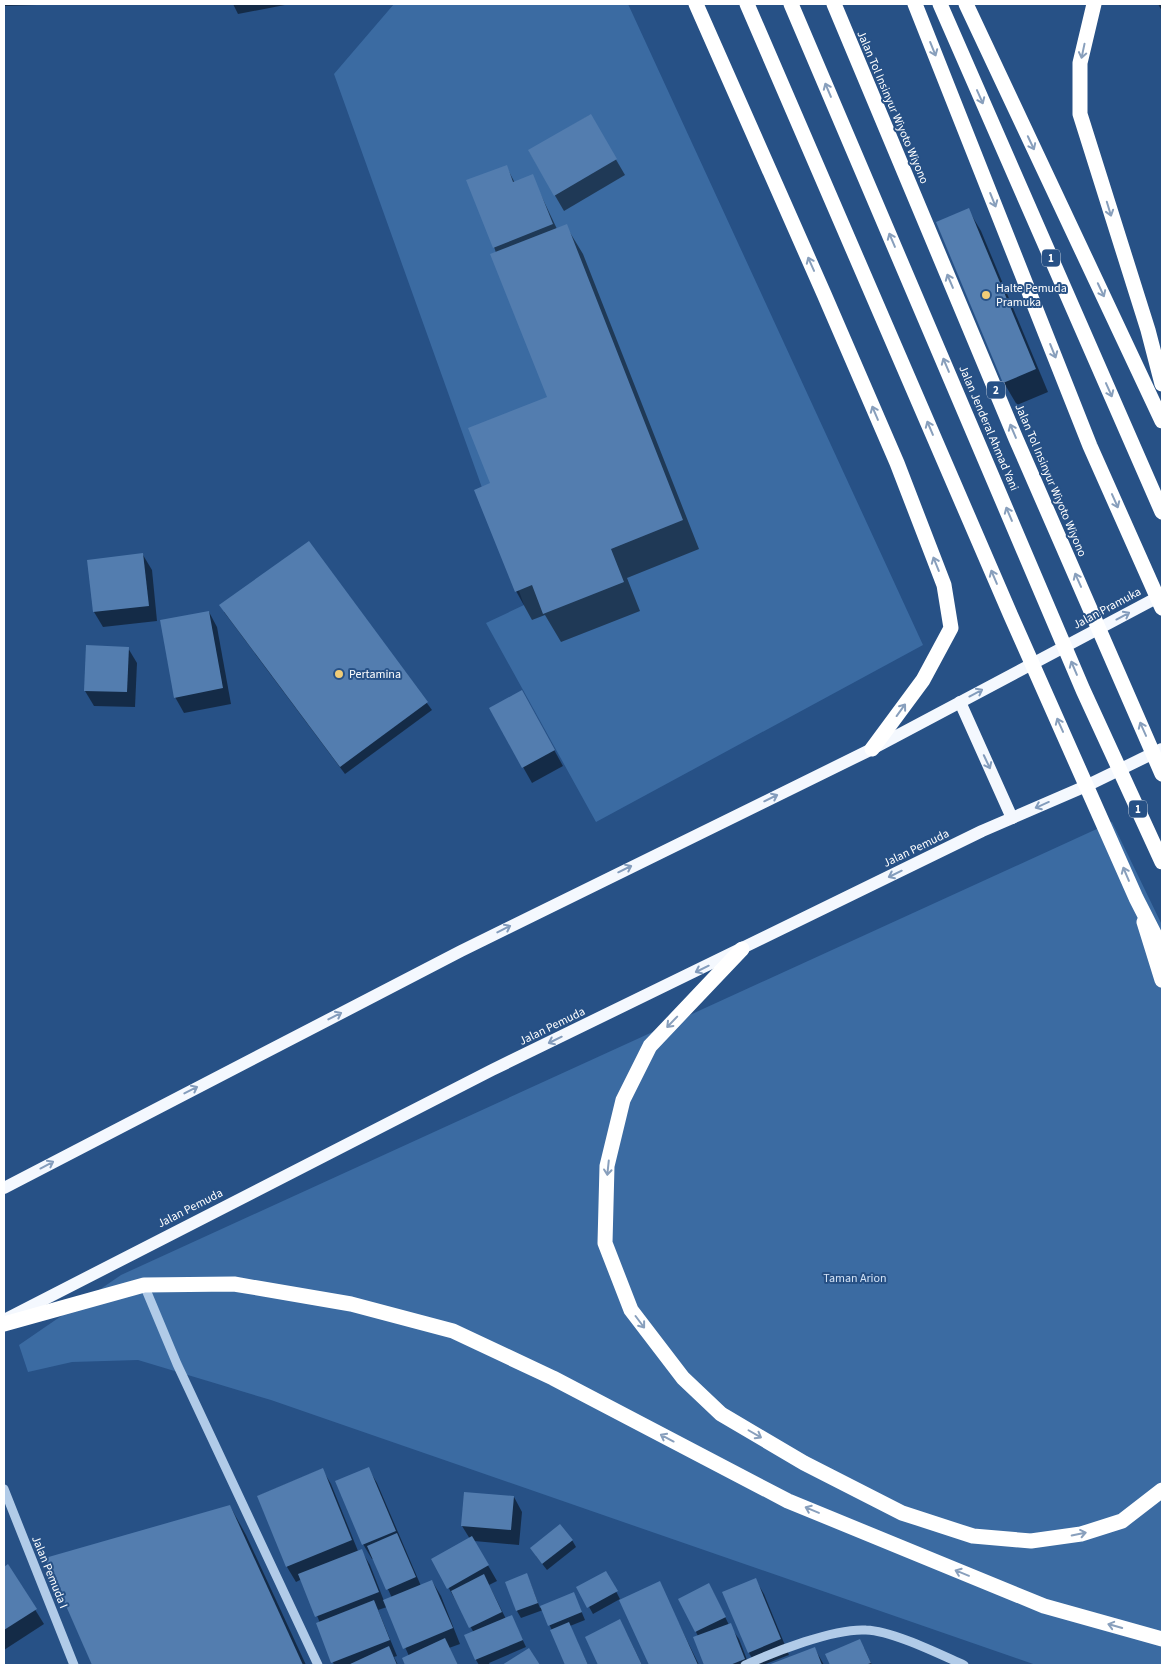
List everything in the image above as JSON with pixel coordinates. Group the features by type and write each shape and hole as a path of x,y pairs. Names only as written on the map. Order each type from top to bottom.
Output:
{"highway":[{"path":"696,4 897,463 944,585 951,628 923,680 872,749"},
{"path":"747,4 1011,616 1136,898 1162,949"},
{"name":"Jalan Jenderal Ahmad Yani","path":"791,4 1065,646 1162,862"},
{"name":"Jalan Tol Insinyur Wiyoto Wiyono","path":"834,4 1012,430 1162,774"},
{"path":"915,4 1087,437 1162,608"},
{"name":"1","path":"940,4 1162,512"},
{"path":"966,4 1162,420"},
{"path":"1094,4 1080,63 1080,114 1148,330 1162,384"},
{"path":"1136,898 1162,980"},
{"path":"742,949 650,1046 623,1100 607,1166 605,1243 631,1310 682,1378 722,1414 804,1463 902,1513 973,1536 1031,1541 1081,1534 1122,1521 1162,1490"},
{"path":"4,1324 144,1285 234,1284 352,1304 453,1331 553,1378 788,1501 1044,1606 1162,1639"}],"main road":[{"name":"Jalan Pramuka","path":"1065,646 1162,595"},
{"path":"4,1188 469,947 872,749 1065,646"},
{"path":"960,702 1012,818"},
{"path":"1119,769 1162,748"},
{"name":"Jalan Pemuda","path":"4,1320 492,1070 1012,818 1119,769"}],"street":[{"path":"144,1285 177,1364 318,1665"},
{"name":"Jalan Pemuda I","path":"4,1489 74,1665"},
{"path":"745,1665 847,1630 868,1630 888,1635 964,1665"}],"green space":[{"path":"394,4 628,4 923,645 596,822 486,623 524,605 334,74"},
{"name":"Taman Arion","path":"1112,822 1162,925 1162,1665 1036,1665 271,1400 138,1360 72,1362 28,1372 19,1345 121,1275"}],"building":[{"path":"591,114 617,159 554,196 528,150"},
{"path":"507,165 513,182 533,174 553,224 493,248 466,180"},
{"name":"Halte Pemuda Pramuka","path":"969,208 1036,369 1003,383 936,222"},
{"path":"567,224 683,520 611,549 624,582 543,614 532,585 515,592 474,490 490,483 468,428 547,397 490,254"},
{"name":"Pertamina","path":"309,541 428,702 340,767 219,605"},
{"path":"143,553 149,606 93,612 87,560"},
{"path":"209,611 223,688 174,698 160,620"},
{"path":"86,645 129,647 127,692 84,691"},
{"path":"522,690 555,750 522,768 489,708"},
{"path":"369,1467 396,1531 362,1545 335,1481"},
{"path":"323,1468 352,1540 286,1567 257,1496"},
{"path":"464,1492 514,1496 511,1530 461,1526"},
{"path":"230,1505 303,1665 92,1665 45,1558"},
{"path":"560,1524 573,1540 542,1564 530,1548"},
{"path":"397,1533 416,1577 386,1590 367,1546"},
{"path":"472,1536 489,1565 447,1589 431,1559"},
{"path":"362,1549 379,1592 315,1617 298,1574"},
{"path":"8,1564 37,1609 4,1630 4,1567"},
{"path":"606,1571 618,1591 587,1608 576,1587"},
{"path":"527,1573 538,1603 516,1611 505,1582"},
{"path":"484,1574 502,1612 469,1628 451,1591"},
{"path":"756,1578 781,1639 748,1653 722,1592"},
{"path":"432,1580 453,1628 403,1649 383,1600"},
{"path":"660,1581 698,1665 649,1665 619,1600"},
{"path":"709,1583 726,1617 695,1632 678,1599"},
{"path":"574,1592 582,1612 548,1626 540,1606"},
{"path":"374,1600 390,1640 331,1663 316,1623"},
{"path":"512,1615 523,1640 475,1660 464,1635"},
{"path":"620,1619 642,1665 598,1665 585,1637"},
{"path":"569,1622 588,1665 565,1665 550,1630"},
{"path":"731,1623 745,1659 730,1665 704,1665 693,1637"},
{"path":"445,1638 458,1665 405,1665 402,1658"},
{"path":"860,1639 871,1663 865,1665 830,1665 825,1654"},
{"path":"389,1646 397,1665 348,1665"},
{"path":"815,1647 822,1665 768,1665"},
{"path":"529,1648 540,1665 502,1665"}],"place":[{"name":"Halte Pemuda Pramuka","path":"986,295"},
{"name":"Pertamina","path":"339,674"}]}
